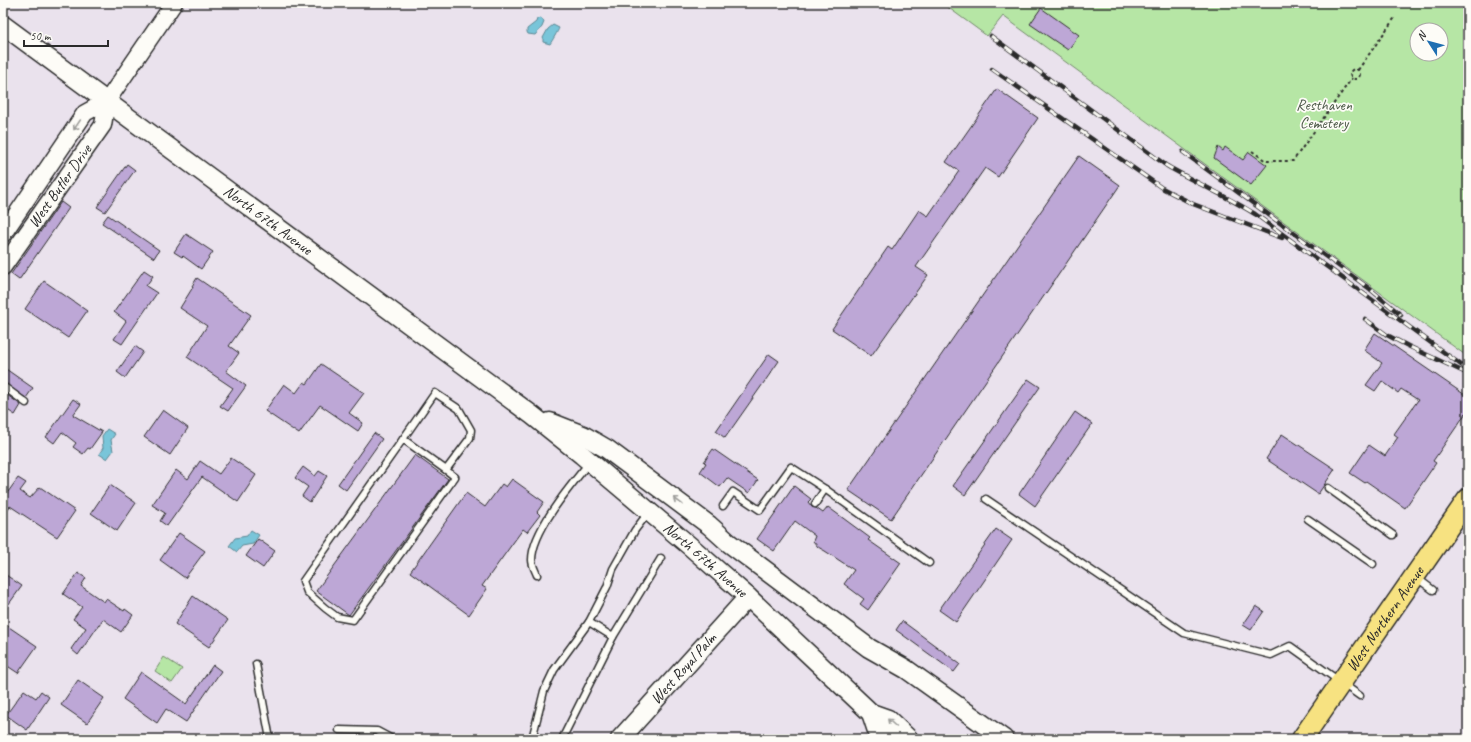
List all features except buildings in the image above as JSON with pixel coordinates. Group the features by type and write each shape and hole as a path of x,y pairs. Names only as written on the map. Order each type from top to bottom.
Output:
{"main road":[{"name":"North 67th Avenue","path":"3,25 532,415 590,461 748,597 871,713 888,719 909,739"},
{"name":"North 67th Avenue","path":"532,415 583,435 607,449 869,648 906,669 1004,739"},
{"name":"West Northern Avenue","path":"1302,739 1468,499"},
{"name":"West Royal Palm","path":"629,736 748,597"},
{"name":"North 67th Avenue","path":"869,648 899,678 972,729 1000,739"},
{"name":"North 67th Avenue","path":"871,713 877,731 886,739"}],"street":[{"name":"West Butler Drive","path":"3,267 103,125 107,101 174,3"},
{"name":"West Butler Drive","path":"3,234 85,113 107,101"}],"lane":[{"path":"3,386 26,403"},
{"path":"403,439 455,477 352,620 337,617 307,592 303,581 435,393 459,409 471,430 470,438 446,470"},
{"path":"537,575 532,561 535,543 555,507 590,461"},
{"path":"723,506 733,492 760,510 791,467 825,489 929,563"},
{"path":"1328,488 1393,535"},
{"path":"815,504 825,489"},
{"path":"986,498 1184,633 1271,655 1290,646 1360,696"},
{"path":"532,739 544,691 554,670 589,622 607,587 613,569 635,530 649,512"},
{"path":"1308,519 1373,564"},
{"path":"562,739 613,637 661,558"},
{"path":"1414,576 1433,590"},
{"path":"589,622 613,637"},
{"path":"256,664 270,739"},
{"path":"339,730 377,731 392,739"}],"path":[{"path":"1252,151 1266,161 1293,161 1352,78 1350,75 1352,71 1358,70 1396,16"},
{"path":"1352,78 1357,79 1360,77 1360,72 1358,70"}],"green space":[{"name":"Resthaven Cemetery","path":"942,3 1468,3 1468,357 1003,16 987,36"},
{"path":"164,657 182,669 172,683 155,671"}],"water":[{"path":"541,18 544,22 542,27 535,35 528,34 527,29 536,22 537,19"},
{"path":"553,25 559,28 550,44 543,42 543,38 548,29"},
{"path":"107,429 115,434 111,440 113,451 107,459 99,454 103,448 102,436"},
{"path":"251,530 259,535 253,544 242,546 237,552 229,546 235,538 247,536"}],"railway":[{"path":"991,36 1167,166 1234,201 1255,214 1468,370"},
{"path":"992,69 1162,188 1193,204 1282,238"},
{"path":"1183,152 1370,289 1401,315"},
{"path":"1365,319 1387,335 1464,372"}]}
